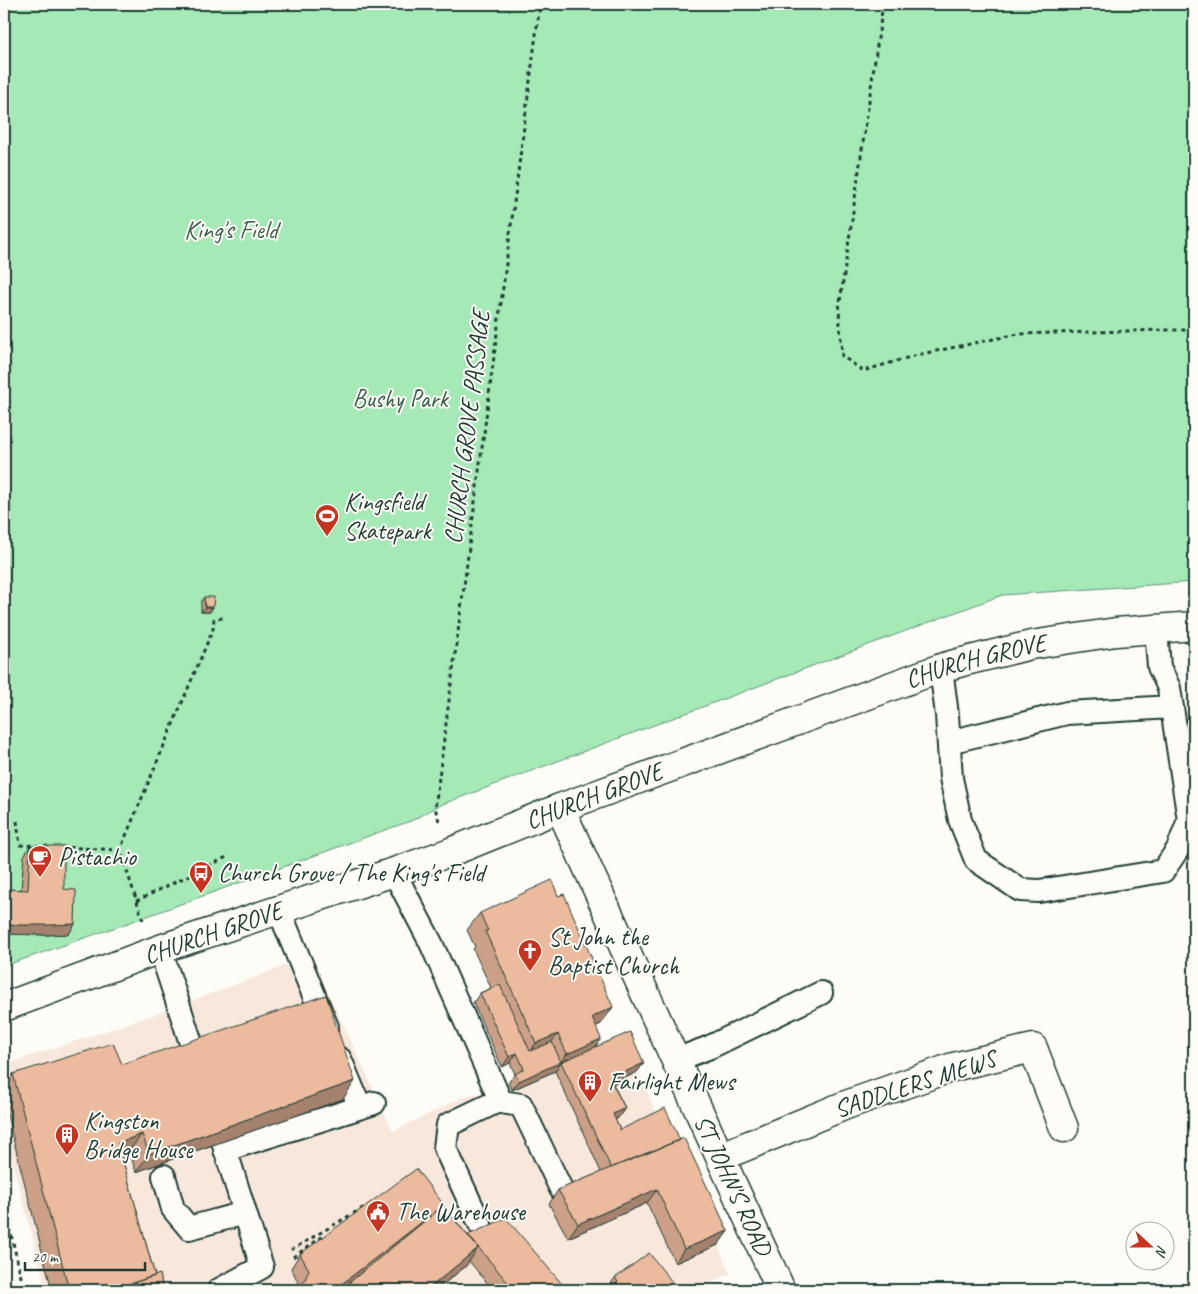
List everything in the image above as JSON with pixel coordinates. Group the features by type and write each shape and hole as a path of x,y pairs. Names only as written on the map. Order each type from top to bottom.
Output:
{"main road":[{"name":"CHURCH GROVE","path":"4,1007 153,952 448,853 560,808 942,668 1031,644 1116,632 1194,626"},
{"name":"ST JOHN'S ROAD","path":"560,808 781,1290"},
{"name":"SADDLERS MEWS","path":"720,1157 846,1105 953,1067 1033,1048 1064,1128"}],"lane":[{"path":"942,668 952,778 960,820 976,860 1020,890 1039,891 1163,870 1178,849 1189,820 1169,688 1159,667 1156,629"},
{"path":"949,742 1067,713 1172,707"},
{"path":"394,872 430,943 501,1102 521,1104 561,1189"},
{"path":"219,1290 262,1267 224,1146 367,1105 279,910"},
{"path":"153,952 194,1052"},
{"path":"676,1060 710,1047 821,993"},
{"path":"480,1224 445,1148 448,1125 500,1100"},
{"path":"164,1176 173,1209 189,1228 246,1213"}],"path":[{"name":"CHURCH GROVE PASSAGE","path":"448,853 435,808 540,4"},
{"path":"884,4 839,309 842,356 863,371 918,355 1018,334 1194,330"},
{"path":"153,952 120,850 214,629 214,619 223,618"},
{"path":"17,821 20,845 47,846"},
{"path":"56,847 120,850"},
{"path":"136,900 226,857"},
{"path":"288,1252 370,1203"},
{"path":"4,1204 24,1290"},
{"path":"290,1259 322,1237 326,1242"}],"shaded area":[{"path":"311,956 393,1131 468,1095 512,1090 623,1041 730,1274 691,1290 47,1290 4,1132 4,1065 159,1013"}],"green space":[{"name":"Bushy Park","path":"4,4 1194,4 1194,582 1002,595 435,807 413,820 4,966"}],"building":[{"path":"204,597 214,597 213,607 205,607"},
{"name":"Pistachio","path":"30,846 64,846 64,889 76,890 75,924 4,925 4,889 28,890"},
{"name":"St John the Baptist Church","path":"552,880 558,896 564,894 613,1007 592,1017 601,1039 567,1054 558,1034 536,1043 485,931 488,931 480,913"},
{"path":"500,985 530,1051 552,1042 561,1062 519,1081 515,1074 524,1069 517,1053 509,1057 480,993"},
{"name":"Kingston Bridge House","path":"326,995 355,1081 149,1154 142,1134 118,1143 155,1276 111,1290 69,1290 13,1074 113,1043 122,1064"},
{"name":"Fairlight Mews","path":"630,1032 644,1063 610,1079 625,1108 613,1114 620,1130 665,1108 680,1140 611,1168 561,1062"},
{"path":"684,1138 728,1231 684,1249 657,1189 578,1224 558,1190"},
{"name":"The Warehouse","path":"416,1169 444,1205 334,1290 293,1290 304,1282 309,1270 300,1254"},
{"path":"443,1206 478,1248 427,1290 340,1290"},
{"path":"506,1218 567,1290 514,1290 468,1235"},
{"path":"649,1253 676,1287 672,1290 608,1290 618,1282 615,1278"},
{"path":"160,1274 163,1290 111,1290"}],"place":[{"name":"Kingsfield Skatepark","path":"327,537"},
{"name":"Pistachio","path":"40,878"},
{"name":"Church Grove / The King's Field","path":"201,894"},
{"name":"St John the Baptist Church","path":"530,972"},
{"name":"Fairlight Mews","path":"590,1103"},
{"name":"Kingston Bridge House","path":"67,1156"},
{"name":"The Warehouse","path":"378,1233"}],"park label":[{"name":"King's Field","path":"231,230"}]}
